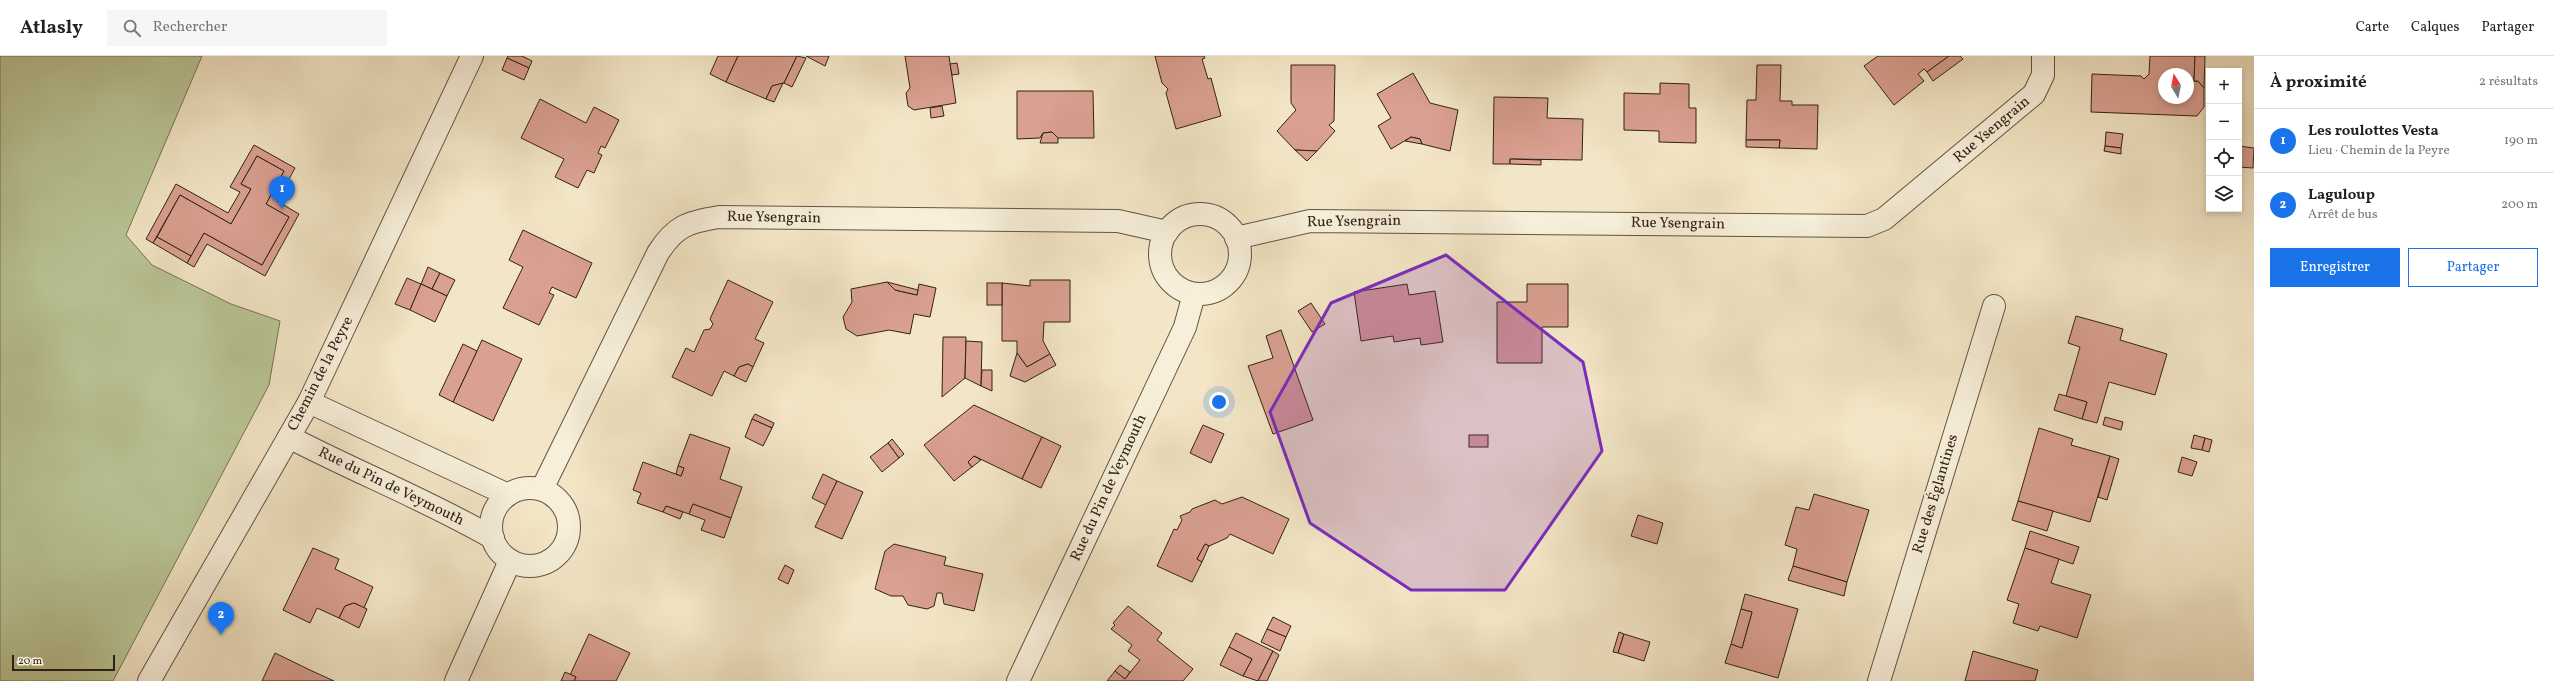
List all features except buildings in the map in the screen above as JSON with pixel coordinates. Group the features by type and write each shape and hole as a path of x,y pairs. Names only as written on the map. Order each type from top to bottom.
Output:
{"street":[{"name":"Chemin de la Peyre","path":"149,681 309,402 472,56"},
{"name":"Rue Ysengrain","path":"1236,238 1310,221 1867,226 1884,219 2034,94 2043,74 2042,56"},
{"path":"1209,216 1220,220 1230,228 1236,238 1239,250 1235,273 1218,290 1194,294 1181,290 1171,282 1163,270 1160,258 1161,244 1167,232 1175,223 1185,217 1209,216"},
{"name":"Rue Ysengrain","path":"542,489 658,253 669,237 685,224 719,217 1118,221 1167,232"},
{"name":"Rue du Pin de Veymouth","path":"1018,681 1185,327 1194,294"},
{"name":"Rue des Églantines","path":"1879,681 1994,306"},
{"path":"309,402 508,495"},
{"name":"Rue du Pin de Veymouth","path":"289,437 329,458 412,496 493,538"},
{"path":"524,489 542,489 557,498 567,512 570,524 569,535 564,547 547,563 534,566 510,561 497,548 493,538 491,526 493,514 499,504 508,495 524,489"},
{"path":"456,681 510,561"}],"highlighted area":[{"path":"1446,255 1583,362 1602,451 1505,590 1411,590 1310,523 1270,412 1331,303"}],"green space":[{"path":"0,56 202,56 126,235 152,265 231,304 280,321 269,385 113,681 0,681"}],"place":[{"name":"Les roulottes Vesta","path":"282,209"},
{"name":"Laguloup","path":"221,635"}]}
